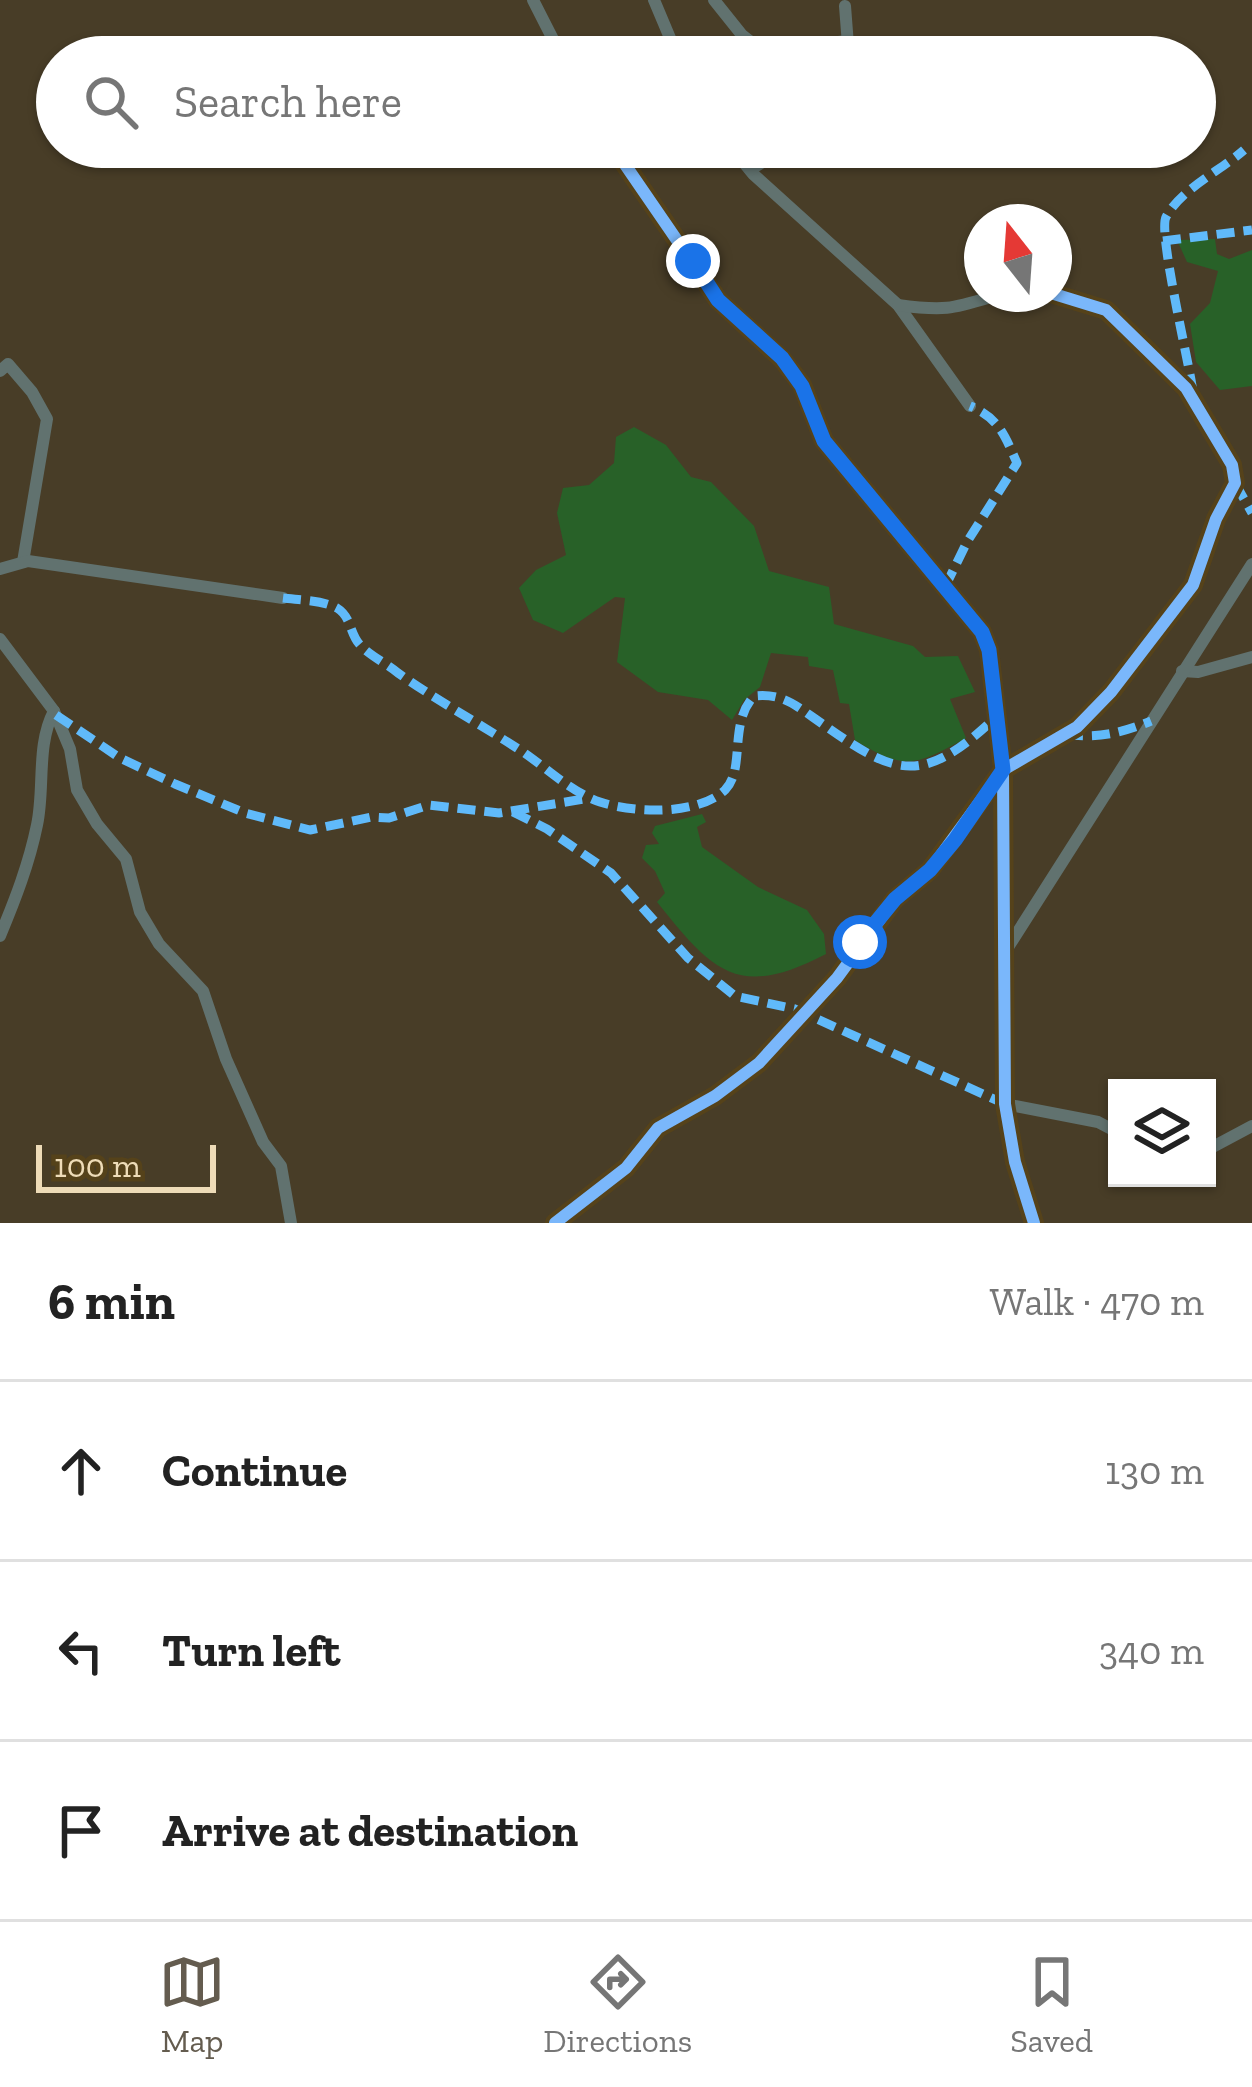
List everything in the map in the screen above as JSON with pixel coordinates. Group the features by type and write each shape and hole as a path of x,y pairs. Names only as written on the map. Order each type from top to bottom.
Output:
{"street":[{"path":"533,0 551,36"},
{"path":"653,0 669,36"},
{"path":"714,0 743,36"},
{"path":"845,6 846,36"},
{"path":"628,168 718,300 782,358 802,386 824,441 982,632 989,650 1003,770 1005,1105 1034,1223"},
{"path":"753,168 750,170 898,305 970,406"},
{"path":"555,1223 626,1168 658,1128 715,1096 759,1063 837,978 895,899 930,870 955,840 1003,770 1077,727 1111,692 1193,585 1216,519 1235,483 1232,465 1186,388 1106,310 1072,300"},
{"path":"898,305 936,310 964,307"},
{"path":"0,371 8,364 46,418 23,562"},
{"path":"0,569 23,562 283,598"},
{"path":"1005,953 1252,564"},
{"path":"0,639 54,711 70,749 77,790 126,859 140,912 159,944 202,991 226,1059 263,1142 280,1166 291,1223"},
{"path":"1182,671 1198,672 1252,658"},
{"path":"0,936 37,826 44,741 54,711"},
{"path":"1005,1105 1108,1127"},
{"path":"1216,1145 1252,1126"}],"green space":[{"path":"1215,239 1217,254 1229,259 1252,250 1252,386 1220,390 1196,362 1190,324 1210,303 1218,271 1187,262 1177,240"},
{"path":"634,427 666,445 691,477 711,482 754,526 769,571 829,587 834,624 913,646 925,657 958,656 975,692 950,699 966,738 911,761 872,750 855,740 849,704 840,703 833,670 809,666 808,657 771,653 760,687 744,700 732,720 708,700 658,692 617,662 625,598 615,597 563,633 533,620 519,588 536,570 566,555 557,513 563,488 589,485 614,463 616,437"},
{"path":"702,814 706,822 697,827 702,847 758,887 807,910 824,934 826,954 796,968 749,976 712,961 677,926 657,902 665,893 655,871 642,858 646,845 659,844 652,833 655,826"}],"marked path":[{"path":"1193,392 1170,271 1166,217 1191,189 1244,150"},
{"path":"1163,241 1252,230"},
{"path":"945,587 1017,463 994,422 970,406"},
{"path":"1235,483 1252,513"},
{"path":"283,598 337,608 361,646 413,684 579,792 630,808 682,808 725,790 735,770 741,720 754,696 787,701 865,752 906,766 946,756 996,717"},
{"path":"56,715 120,758 175,784 245,813 310,830 389,818 429,805 499,813 590,798"},
{"path":"1065,734 1109,734 1151,721"},
{"path":"513,812 611,873 688,958 735,996 795,1009 1005,1104"}],"cycle path":[{"path":"627,168 718,300 782,359 802,385 824,441 982,632 989,650 1003,770 1005,1104 1015,1162 1034,1223"},
{"path":"555,1223 626,1168 658,1128 715,1096 759,1063 837,978 895,899 930,870 1003,770 1077,727 1111,692 1193,585 1216,519 1235,483 1232,465 1186,388 1106,310 1072,300"}],"route":[{"path":"693,261 718,300 782,358 802,386 824,441 982,632 989,650 1003,770 955,840 930,870 895,899 860,942"}]}
